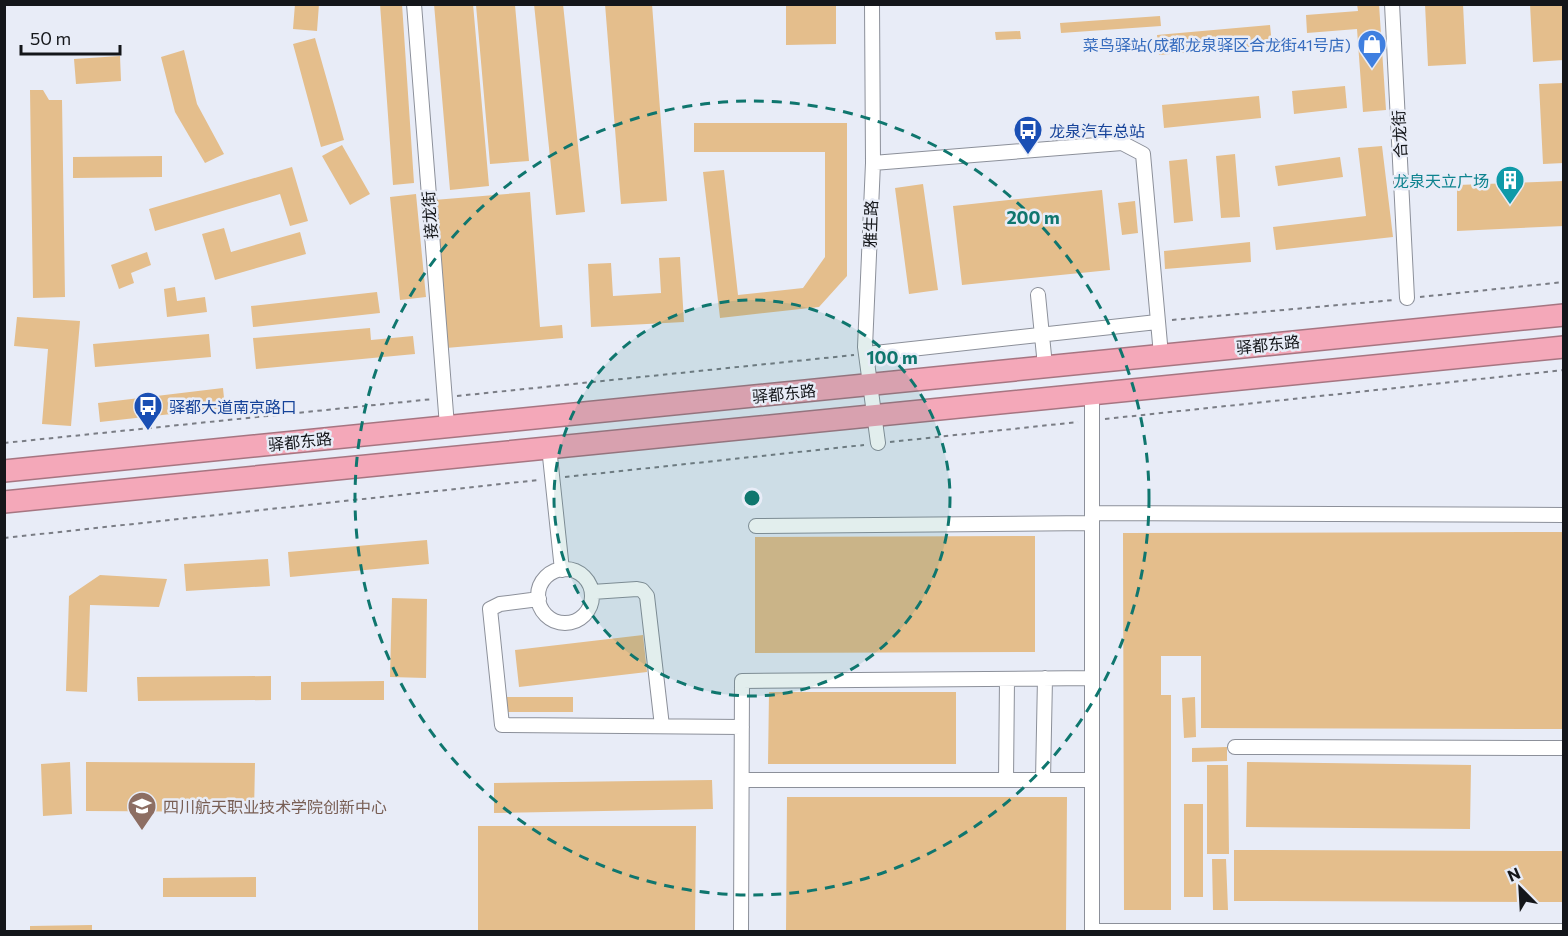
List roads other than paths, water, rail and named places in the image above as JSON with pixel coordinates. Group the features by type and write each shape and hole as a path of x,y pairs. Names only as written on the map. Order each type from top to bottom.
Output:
{"highway":[{"name":"驿都东路","path":"4,471 1563,315"},
{"name":"驿都东路","path":"4,502 1563,347"}],"street":[{"name":"接龙街","path":"414,4 447,426"},
{"name":"雅生路","path":"872,4 873,163 866,354 878,443"},
{"name":"合龙街","path":"1392,4 1407,298"},
{"path":"873,163 1122,143 1143,154 1161,355"},
{"path":"1038,296 1045,366"},
{"path":"866,354 1157,322"},
{"path":"1092,394 1092,931 1563,931"},
{"path":"549,447 562,570"},
{"path":"756,526 1092,518 1563,515"},
{"path":"562,570 584,576 592,592 589,610 575,621 567,623 550,618 544,612 539,598 544,580 550,574 562,570"},
{"path":"592,592 637,589 642,590 647,596 662,726"},
{"path":"539,598 500,604 490,609 502,725 742,727"},
{"path":"1043,780 1045,678"},
{"path":"741,932 742,681 1092,678"},
{"path":"1006,780 1007,679"},
{"path":"1235,747 1563,748"},
{"path":"742,780 1092,780"}],"place":[{"name":"菜鸟驿站(成都龙泉驿区合龙街41号店)","path":"1372,70"},
{"name":"龙泉汽车总站","path":"1028,156"},
{"name":"龙泉天立广场","path":"1510,206"},
{"name":"驿都大道南京路口","path":"148,432"},
{"name":"四川航天职业技术学院创新中心","path":"142,832"}]}
